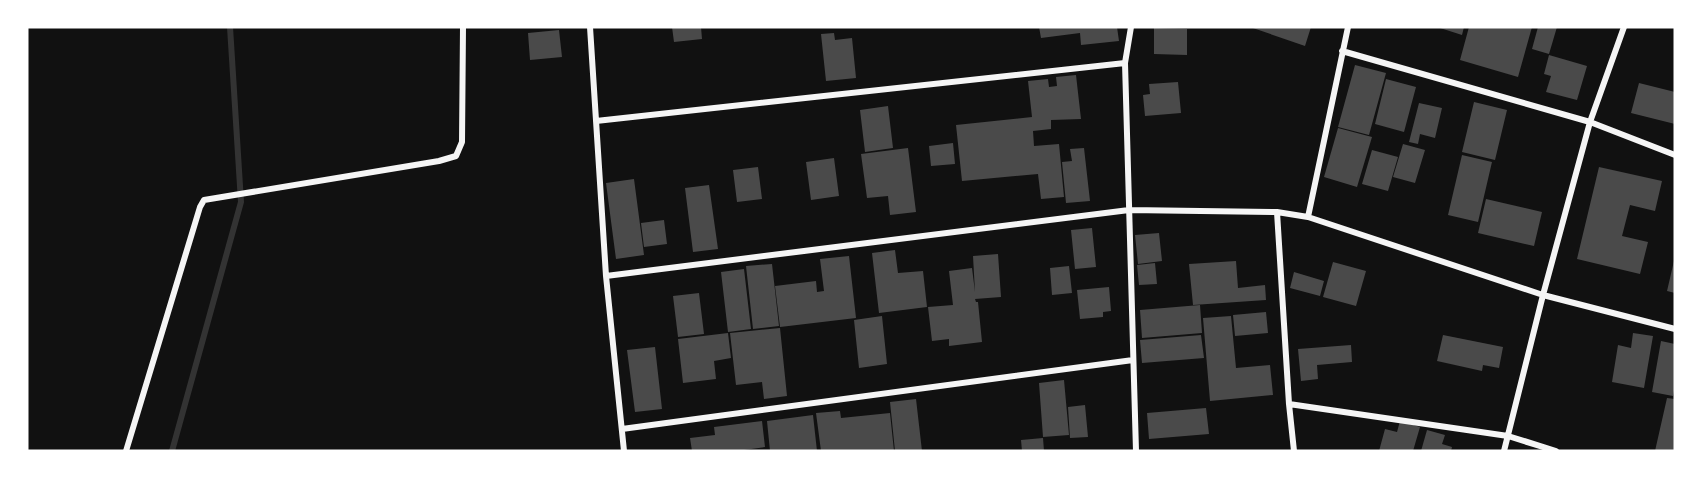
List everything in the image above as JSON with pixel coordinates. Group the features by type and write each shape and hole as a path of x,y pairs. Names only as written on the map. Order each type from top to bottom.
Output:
{"street":[{"path":"126,451 204,200 439,161 456,156 462,142 463,27"},
{"path":"590,27 606,276 624,451"},
{"path":"1131,27 1125,63 1136,451"},
{"path":"1308,217 1348,27"},
{"path":"1504,451 1590,122 1624,27"},
{"path":"1342,51 1590,122 1675,154"},
{"path":"596,121 1125,63"},
{"path":"606,276 1129,210 1278,212 1308,217 1543,296 1675,329"},
{"path":"1278,212 1289,404 1294,451"},
{"path":"622,429 1133,360"},
{"path":"1289,404 1508,436 1556,451"}],"building":[{"path":"672,27 701,27 702,39 674,42"},
{"path":"1039,27 1117,27 1119,41 1081,45 1080,33 1041,38"},
{"path":"1250,27 1311,27 1305,46"},
{"path":"1437,27 1464,27 1462,35"},
{"path":"1469,27 1532,27 1518,77 1460,60"},
{"path":"1538,27 1557,27 1549,54 1532,49"},
{"path":"1154,28 1187,29 1187,55 1154,54"},
{"path":"559,30 562,57 530,60 528,33"},
{"path":"834,33 835,40 852,38 856,78 826,81 821,34"},
{"path":"1549,55 1587,66 1577,100 1546,92 1551,76 1544,74"},
{"path":"1355,65 1386,73 1369,135 1338,127"},
{"path":"1076,75 1081,119 1051,120 1051,129 1033,131 1034,146 1059,144 1064,197 1041,199 1038,174 962,181 956,125 1032,117 1028,81 1048,79 1049,87 1057,86 1056,77"},
{"path":"1386,79 1416,87 1404,132 1375,124"},
{"path":"1178,82 1181,113 1145,116 1143,95 1150,94 1149,84"},
{"path":"1639,83 1675,92 1675,124 1631,113"},
{"path":"1474,102 1507,110 1495,160 1462,152"},
{"path":"1419,103 1442,108 1435,138 1420,134 1418,144 1409,142"},
{"path":"888,106 893,148 865,152 860,110"},
{"path":"1338,128 1372,137 1357,187 1324,177"},
{"path":"953,143 955,164 931,166 929,146"},
{"path":"1403,144 1425,150 1415,183 1393,177"},
{"path":"908,148 916,212 890,215 888,196 867,198 861,154"},
{"path":"1084,148 1090,201 1066,203 1062,162 1072,161 1070,149"},
{"path":"1372,150 1398,157 1388,191 1362,184"},
{"path":"1462,155 1492,162 1478,222 1448,215"},
{"path":"834,158 839,196 811,200 806,162"},
{"path":"758,167 762,199 737,202 733,170"},
{"path":"1599,167 1662,181 1655,211 1630,205 1622,236 1648,242 1640,274 1577,259"},
{"path":"634,179 644,255 616,259 606,183"},
{"path":"709,185 718,249 693,252 685,188"},
{"path":"1486,199 1542,212 1534,246 1478,233"},
{"path":"664,220 667,244 644,247 641,223"},
{"path":"1092,228 1096,267 1075,269 1071,230"},
{"path":"1159,233 1162,261 1138,264 1135,235"},
{"path":"895,250 898,273 923,271 927,307 879,313 872,253"},
{"path":"998,254 1001,297 975,299 978,302 982,342 949,346 949,339 932,341 928,307 953,305 949,271 972,268 975,292 973,256"},
{"path":"849,256 856,318 780,327 775,286 816,281 817,292 824,291 820,259"},
{"path":"1236,261 1238,288 1265,285 1266,300 1193,305 1189,264"},
{"path":"1675,261 1675,293 1667,291"},
{"path":"1333,262 1366,271 1356,306 1323,297"},
{"path":"1155,263 1157,284 1139,285 1137,265"},
{"path":"772,264 779,326 753,329 746,266"},
{"path":"1069,266 1072,293 1052,295 1050,268"},
{"path":"744,269 751,329 728,332 721,272"},
{"path":"1294,272 1324,281 1320,296 1290,288"},
{"path":"1109,287 1111,311 1103,312 1103,317 1080,319 1077,290"},
{"path":"699,293 704,334 678,337 673,296"},
{"path":"1200,305 1202,333 1142,338 1140,310"},
{"path":"1266,312 1268,333 1235,336 1233,315"},
{"path":"882,316 887,364 859,368 854,320"},
{"path":"1231,316 1236,368 1270,365 1273,395 1210,401 1203,318"},
{"path":"780,328 787,396 764,399 762,382 736,385 730,333"},
{"path":"728,333 731,358 714,361 716,379 683,383 678,339"},
{"path":"1633,333 1653,336 1644,388 1612,382 1618,345 1631,348"},
{"path":"1201,335 1204,358 1142,363 1140,340"},
{"path":"1443,335 1503,347 1499,368 1483,365 1482,371 1437,361"},
{"path":"1661,341 1675,344 1673,396 1652,392"},
{"path":"1351,345 1352,362 1317,365 1318,379 1301,381 1298,349"},
{"path":"655,347 662,409 635,412 627,350"},
{"path":"1064,380 1069,435 1043,437 1039,383"},
{"path":"1667,398 1675,399 1675,451 1655,451"},
{"path":"916,399 922,451 895,451 890,402"},
{"path":"1085,405 1088,437 1070,438 1068,407"},
{"path":"1206,408 1209,434 1149,439 1147,413"},
{"path":"840,411 841,418 890,413 894,451 821,451 816,413"},
{"path":"813,415 817,451 770,451 767,421"},
{"path":"762,421 765,447 737,451 692,451 690,438 715,435 714,427"},
{"path":"1400,421 1420,427 1413,451 1379,451 1385,429 1397,432"},
{"path":"1427,430 1445,435 1442,444 1452,447 1451,451 1421,451"},
{"path":"1043,438 1044,451 1022,451 1021,440"}],"waterway":[{"path":"172,451 241,202 230,27"}]}
